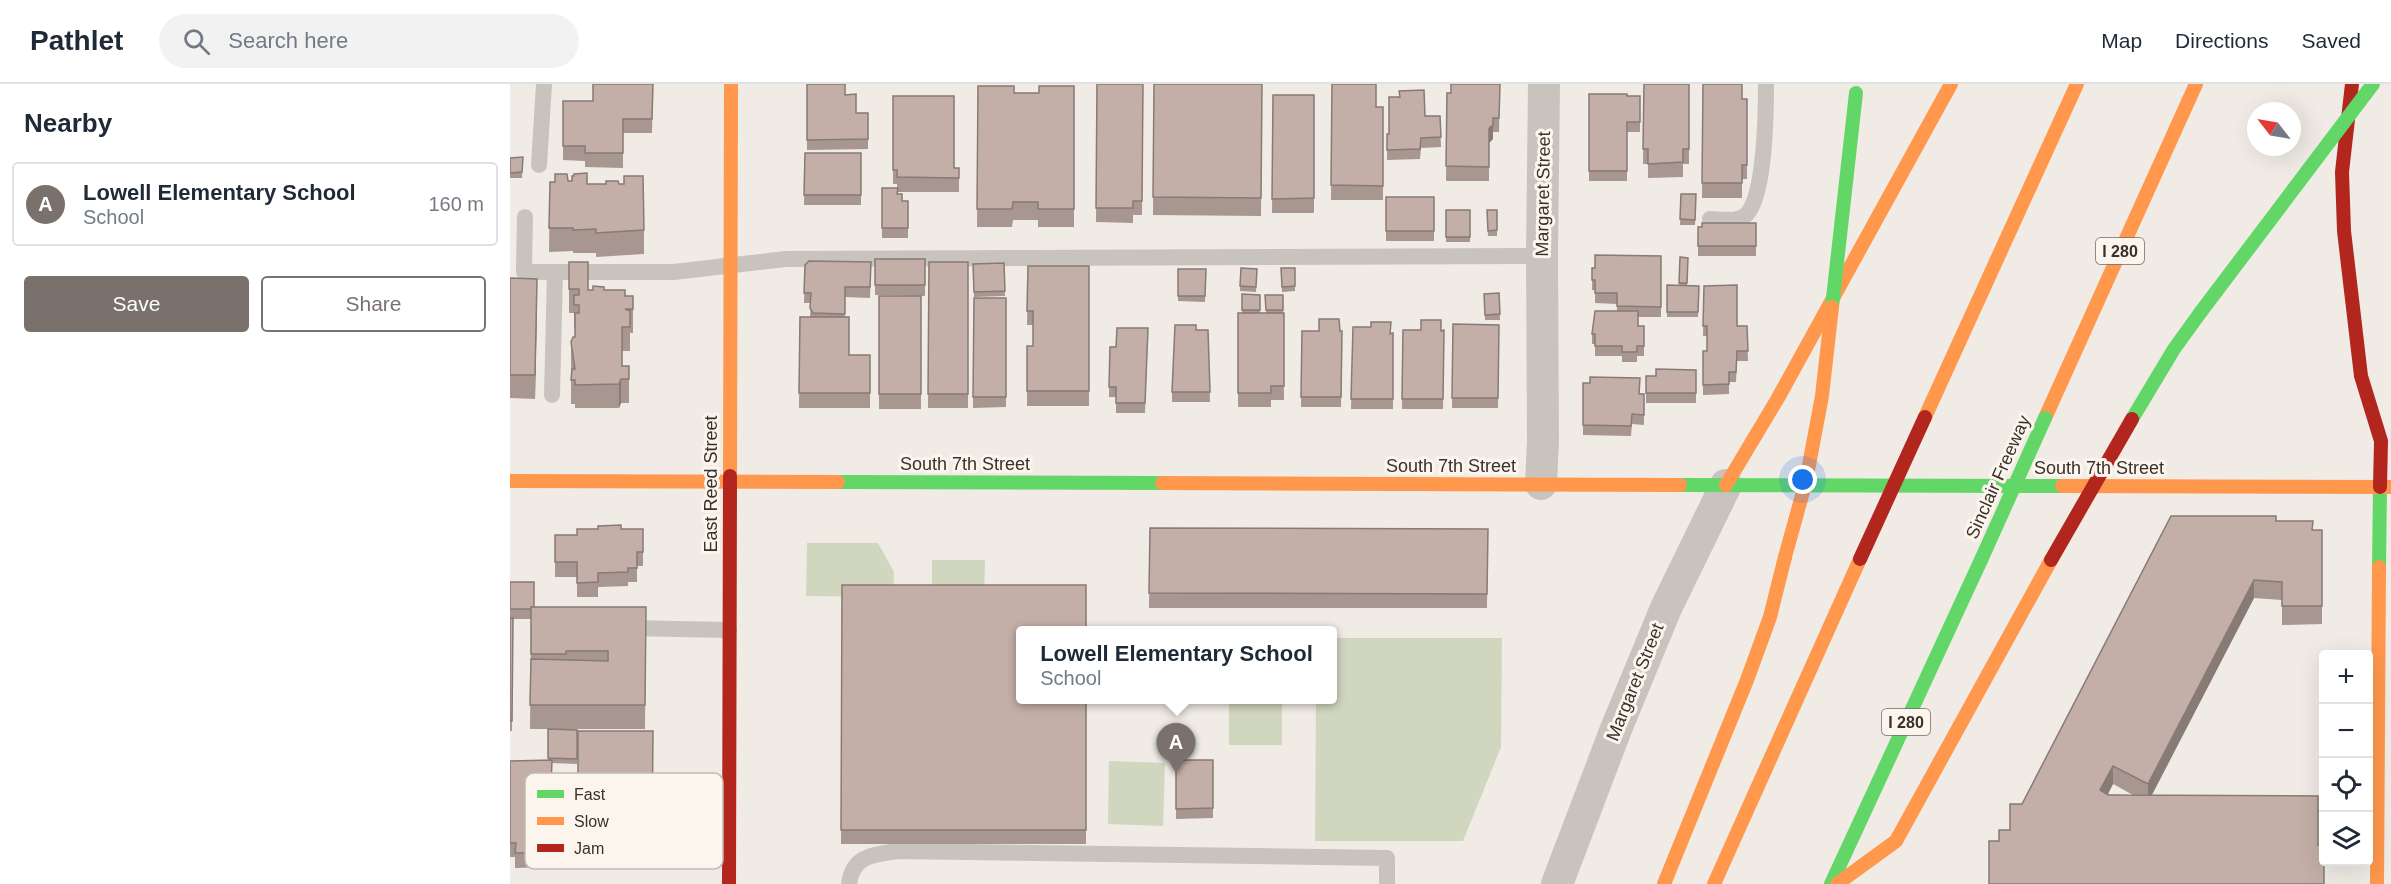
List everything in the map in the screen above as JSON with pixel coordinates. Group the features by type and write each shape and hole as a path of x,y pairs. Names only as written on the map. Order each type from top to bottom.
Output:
{"main road":[{"name":"East Reed Street","path":"729,884 731,84"},
{"path":"1726,485 1778,398 1951,84"},
{"path":"1714,884 2077,84"},
{"name":"Sinclair Freeway","path":"1831,884 1981,560 2196,84"},
{"path":"2352,84 2343,172 2344,231 2361,376 2381,441 2386,487 2384,837 2377,884"},
{"path":"1836,884 1896,841 2051,560 2174,350 2373,84"},
{"path":"1664,884 1747,680 1770,617 1806,481 1822,396 1857,88"},
{"name":"South 7th Street","path":"510,481 2386,487"}],"street":[{"name":"Margaret Street","path":"1541,484 1544,84"},
{"name":"Margaret Street","path":"1557,884 1616,729 1662,618 1726,485"}],"lane":[{"path":"539,165 544,84"},
{"path":"1710,219 1738,219 1746,214 1758,191 1766,84"},
{"path":"525,217 524,272 674,272 785,259 1542,256"},
{"path":"552,395 555,272"},
{"path":"614,627 729,630"},
{"path":"849,884 850,874 856,865 867,856 897,851 1387,858 1387,884"}],"green space":[{"path":"807,543 878,543 894,572 893,597 806,596"},
{"path":"932,560 985,560 984,596 932,596"},
{"path":"1337,638 1502,638 1501,747 1463,841 1315,841 1316,704 1337,704"},
{"path":"1229,704 1282,704 1282,745 1229,745"},
{"path":"1109,761 1165,763 1163,826 1108,824"}],"building":[{"path":"593,84 653,84 652,119 623,119 623,153 585,153 585,146 563,146 563,101 593,101"},
{"path":"807,84 845,84 845,95 856,94 856,113 868,113 868,139 807,140"},
{"path":"1097,84 1143,84 1142,201 1133,201 1133,208 1096,208"},
{"path":"1154,84 1262,84 1261,198 1153,197"},
{"path":"1332,84 1376,84 1376,107 1383,107 1383,186 1331,185"},
{"path":"1451,84 1500,84 1499,118 1493,118 1493,125 1489,128 1489,167 1446,166 1447,93 1451,93"},
{"path":"1644,84 1689,84 1689,149 1683,149 1683,162 1648,164 1648,149 1643,149"},
{"path":"1703,84 1742,84 1742,99 1747,99 1747,165 1742,165 1742,183 1702,183"},
{"path":"978,86 1014,86 1014,93 1039,93 1039,86 1074,86 1074,209 1038,209 1038,202 1013,202 1012,209 977,209"},
{"path":"1424,90 1425,116 1440,116 1441,137 1421,138 1420,149 1387,150 1389,97 1400,97 1399,91"},
{"path":"1589,94 1640,96 1640,122 1627,122 1627,171 1589,171"},
{"path":"1273,95 1314,95 1314,198 1272,199"},
{"path":"893,96 954,96 954,168 959,168 959,178 897,177 897,170 893,170"},
{"path":"805,153 861,153 861,195 804,195"},
{"path":"523,157 522,172 510,173 510,158"},
{"path":"587,173 587,184 606,184 606,181 618,181 619,184 624,184 624,176 643,176 644,230 596,233 596,229 549,228 550,182 555,182 555,174 567,174 568,181 572,181 574,174"},
{"path":"882,188 898,188 897,194 902,194 902,201 908,201 908,228 882,228"},
{"path":"1681,194 1696,194 1695,220 1680,219"},
{"path":"1386,197 1434,197 1434,231 1386,231"},
{"path":"1446,210 1470,210 1470,237 1446,237"},
{"path":"1487,210 1497,210 1497,230 1488,231"},
{"path":"1702,223 1756,223 1756,246 1698,246 1698,227 1702,227"},
{"path":"1595,255 1661,256 1661,307 1617,306 1617,293 1595,293 1592,268 1595,268"},
{"path":"1680,257 1688,258 1687,283 1679,283"},
{"path":"875,259 925,259 925,285 875,285"},
{"path":"809,261 871,262 870,287 845,287 845,314 813,313 810,308 811,293 804,293 805,265"},
{"path":"569,262 588,262 588,290 593,290 593,286 604,287 604,290 625,290 625,296 633,296 633,309 625,309 630,311 630,327 622,327 622,366 629,366 629,379 621,379 619,384 575,385 575,380 571,380 572,369 575,369 571,342 575,337 575,313 579,313 579,305 574,305 574,295 579,295 579,289 569,289"},
{"path":"929,262 968,262 968,394 928,394"},
{"path":"1004,263 1005,291 974,292 973,264"},
{"path":"1028,266 1089,266 1089,391 1027,391 1027,346 1033,346 1033,311 1027,311"},
{"path":"1241,268 1257,269 1256,287 1240,286"},
{"path":"1281,268 1295,268 1295,286 1282,287"},
{"path":"1178,269 1206,269 1205,296 1178,296"},
{"path":"510,278 537,279 535,375 510,375"},
{"path":"1667,285 1699,286 1698,312 1667,312"},
{"path":"1737,285 1737,326 1747,326 1748,351 1737,351 1736,372 1729,372 1729,384 1703,385 1703,351 1707,351 1707,326 1703,326 1704,286"},
{"path":"1499,293 1500,314 1485,315 1484,294"},
{"path":"1242,294 1260,295 1260,310 1242,310"},
{"path":"1265,295 1283,295 1283,310 1266,310"},
{"path":"879,296 921,296 921,394 879,394"},
{"path":"974,298 1006,298 1006,397 973,397"},
{"path":"1595,311 1638,311 1638,326 1644,326 1644,346 1637,346 1637,352 1622,352 1622,346 1595,346 1595,334 1592,334"},
{"path":"1238,313 1284,313 1284,386 1271,386 1271,393 1238,393"},
{"path":"800,317 849,317 849,355 870,355 870,393 799,393"},
{"path":"1319,319 1339,319 1340,331 1342,331 1341,397 1301,397 1302,331 1319,331"},
{"path":"1421,320 1441,320 1441,331 1444,330 1443,399 1402,399 1403,330 1421,330"},
{"path":"1371,322 1391,322 1393,399 1351,399 1353,327 1371,327"},
{"path":"1453,324 1499,325 1498,398 1452,398"},
{"path":"1175,325 1196,325 1196,330 1208,330 1210,392 1172,392"},
{"path":"1117,328 1148,328 1145,403 1116,403 1116,387 1109,387 1110,347 1116,347"},
{"path":"1656,369 1696,370 1696,393 1646,393 1646,376 1656,376"},
{"path":"1590,377 1640,378 1639,394 1644,394 1644,415 1632,414 1631,426 1583,425 1583,383 1590,383"},
{"path":"2171,516 2276,516 2276,521 2313,521 2312,530 2322,530 2322,606 2282,606 2282,582 2254,580 2148,784 2113,766 2100,790 2108,795 2318,796 2319,866 2324,866 2324,884 1989,884 1989,841 1999,841 1999,830 2010,830 2010,804 2022,804"},
{"path":"621,525 621,529 643,529 643,552 637,552 637,568 628,568 628,572 598,573 598,582 577,583 577,562 555,562 555,535 577,535 577,529 598,529 598,526"},
{"path":"1150,528 1488,529 1487,594 1149,593"},
{"path":"510,582 534,582 534,607 510,609"},
{"path":"842,585 1086,585 1086,626 1016,626 1016,704 1086,704 1086,830 841,830"},
{"path":"531,607 646,607 645,705 530,705 531,659 608,661 608,651 531,654"},
{"path":"510,618 513,618 512,721 510,721"},
{"path":"548,729 577,730 577,759 548,758"},
{"path":"578,731 653,731 653,773 578,773"},
{"path":"552,760 552,773 525,773 525,853 515,853 516,843 510,843 510,761"},
{"path":"1176,760 1213,760 1213,808 1176,809"}],"traffic: fast":[{"path":"2200,313 2373,84"},
{"path":"1832,307 1856,93"},
{"path":"2132,419 2174,349 2200,313"},
{"path":"1981,560 2045,418"},
{"path":"838,482 1162,483"},
{"path":"1680,485 2062,486"},
{"path":"2379,567 2380,487"},
{"path":"1831,884 1981,560"}],"traffic: slow":[{"path":"730,476 731,84"},
{"path":"1726,485 1778,398 1951,84"},
{"path":"1925,417 2077,84"},
{"path":"2045,418 2196,84"},
{"path":"1785,557 1806,481 1822,396 1832,307"},
{"path":"510,481 838,482"},
{"path":"1162,483 1680,485"},
{"path":"2062,486 2391,487"},
{"path":"1664,884 1747,680 1770,617 1785,557"},
{"path":"1714,884 1860,559"},
{"path":"1837,884 1896,841 2051,560"},
{"path":"2377,884 2379,567"}],"traffic: jam":[{"path":"2352,84 2342,172 2344,231 2361,376 2381,441 2380,487"},
{"path":"1860,559 1925,417"},
{"path":"2051,560 2132,419"},
{"path":"729,884 730,476"}],"place":[{"name":"Lowell Elementary School","path":"1176,773"}]}
